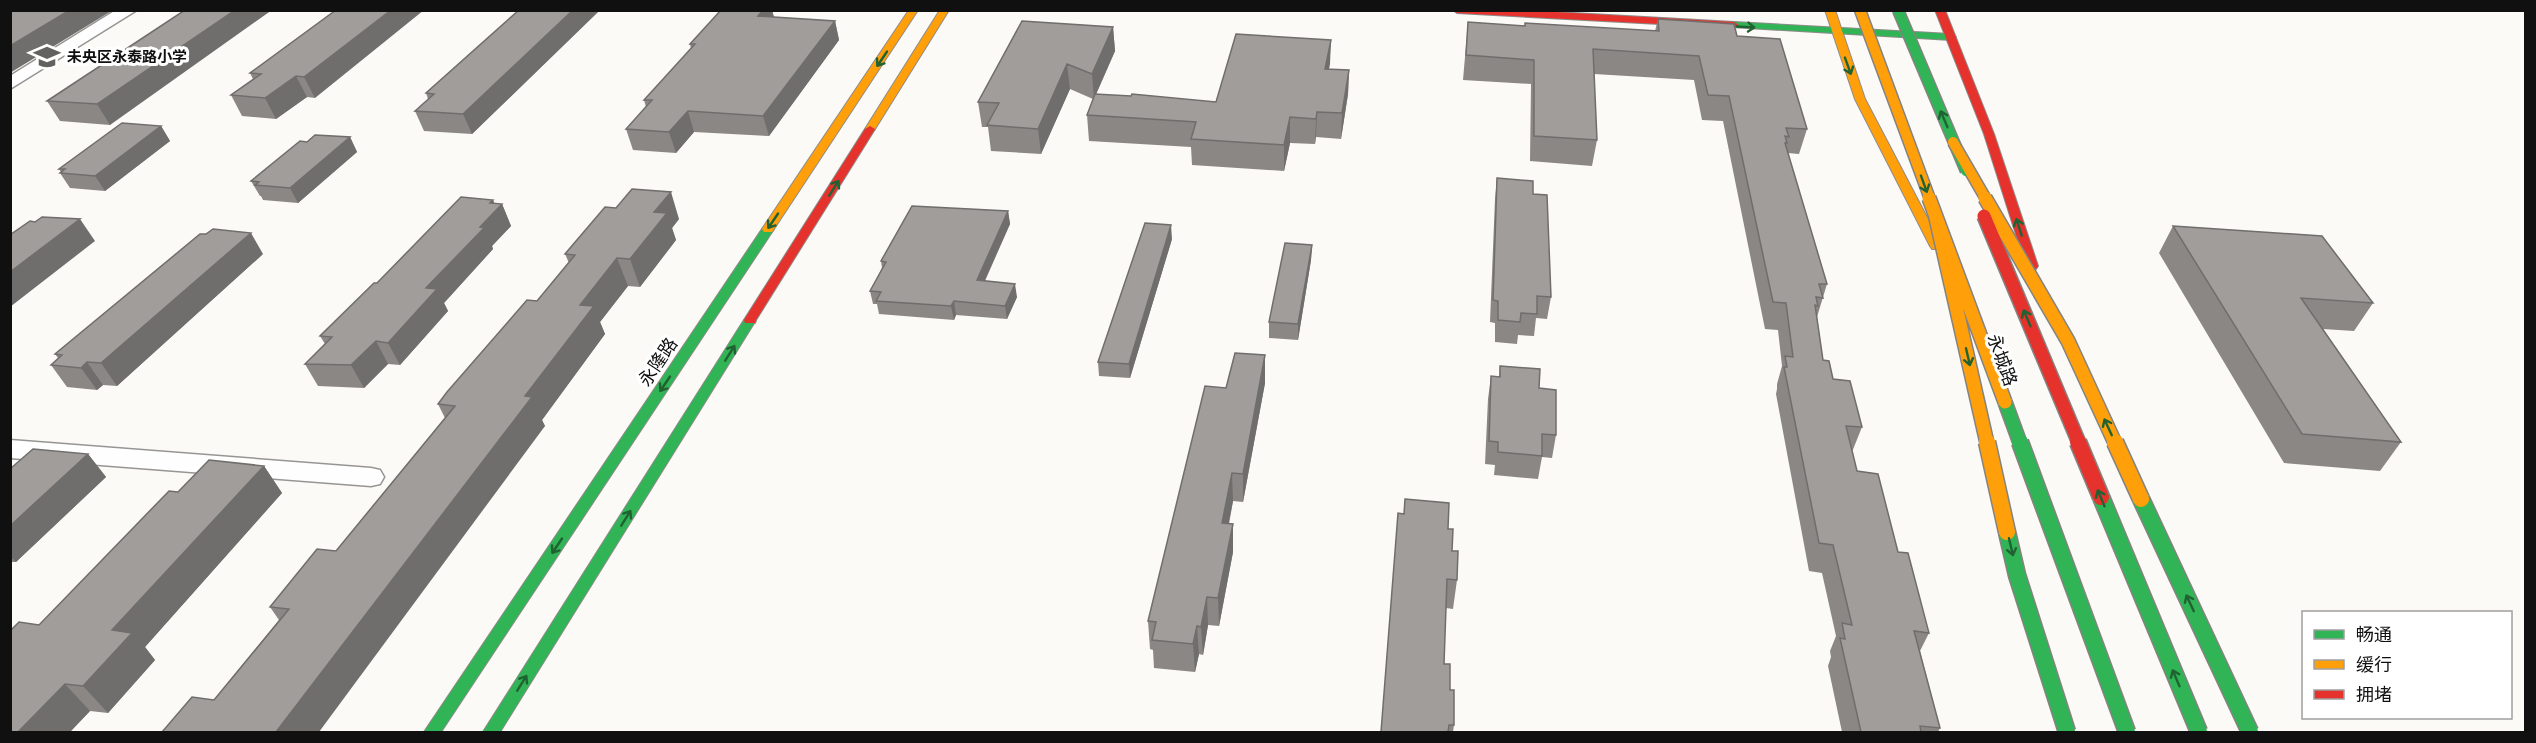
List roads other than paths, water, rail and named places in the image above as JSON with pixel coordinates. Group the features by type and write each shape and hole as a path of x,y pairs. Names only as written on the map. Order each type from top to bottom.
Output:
{"main road":[{"name":"永隆路","path":"432,732 914,10"},
{"path":"491,732 945,10"},
{"path":"1457,10 1951,37"},
{"path":"1860,10 2127,732"},
{"path":"1828,11 1933,14 1951,37 1989,134 2064,367"},
{"name":"永城路","path":"1828,11 1860,99 1933,238 1978,345 2117,732"},
{"path":"1886,12 1953,142 2068,341 2250,732"},
{"path":"1953,142 2199,732"},
{"path":"1936,218 2017,575 2067,732"},
{"path":"2077,400 2212,732"}],"street":[{"path":"10,84 129,10"},
{"path":"10,449 371,477"}],"place":[{"name":"未央区永泰路小学","path":"47,57"}]}
